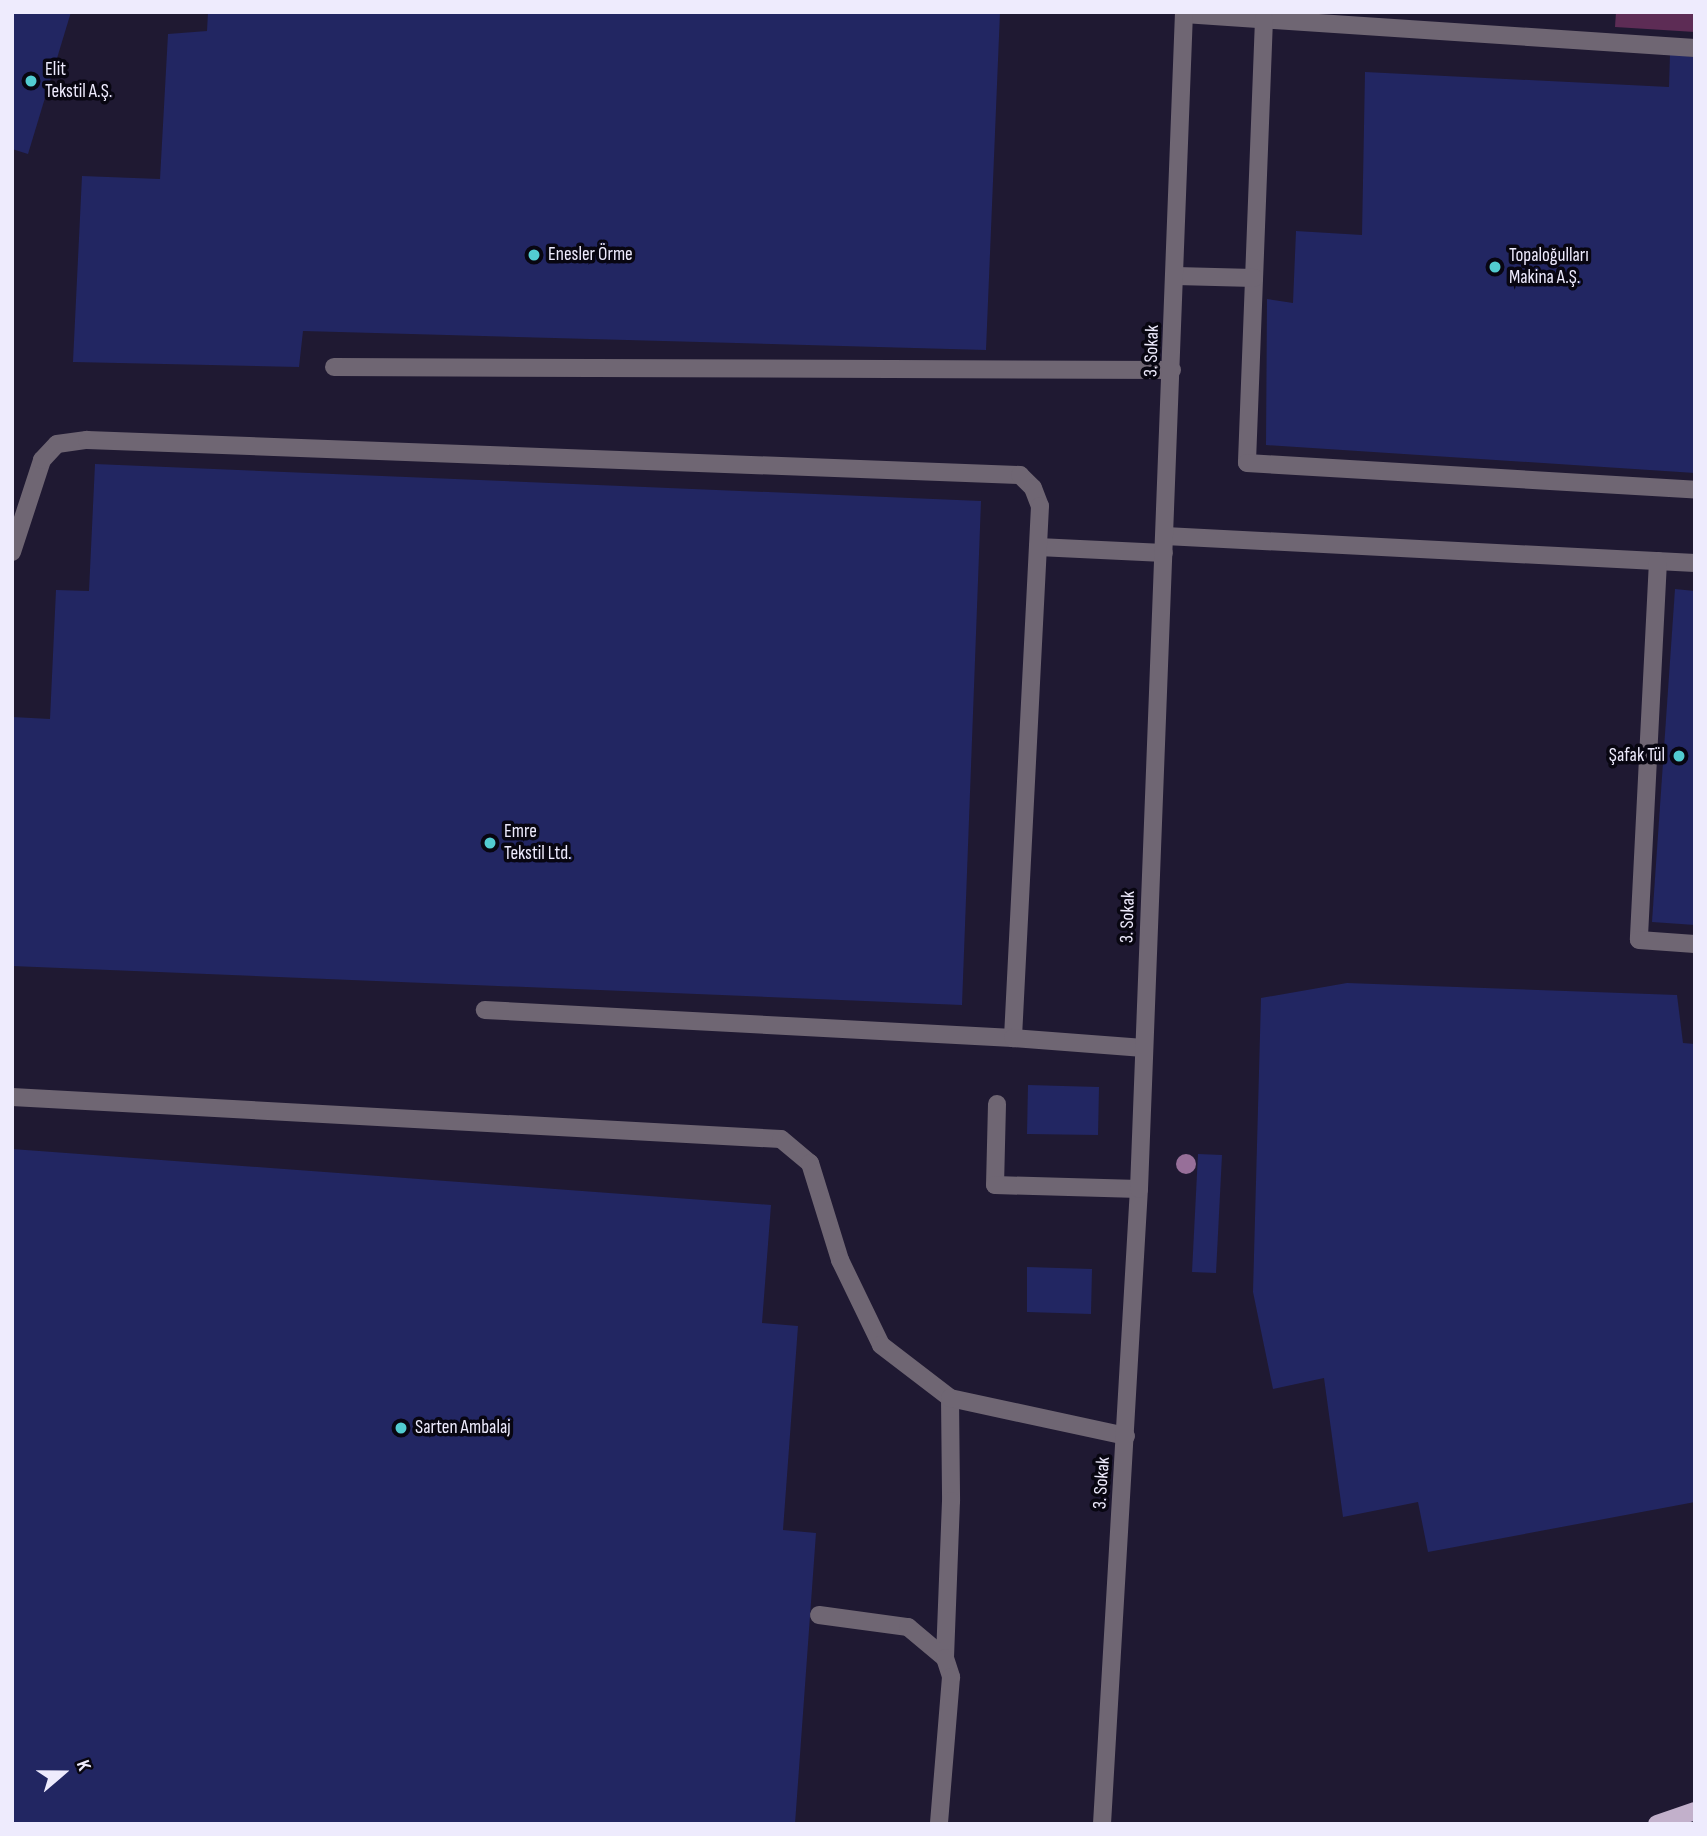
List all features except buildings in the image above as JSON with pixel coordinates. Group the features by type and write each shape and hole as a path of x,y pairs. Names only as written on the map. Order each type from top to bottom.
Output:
{"main road":[{"path":"1657,1824 1695,1811"}],"street":[{"path":"1184,13 1695,48"},
{"name":"3. Sokak","path":"1102,1824 1139,1189 1184,13"},
{"path":"1264,19 1247,463 1695,490"},
{"path":"1176,276 1254,278"},
{"path":"334,367 1172,370"},
{"path":"12,552 42,460 57,444 86,440 1020,474 1033,488 1040,506 1013,1038"},
{"path":"1038,547 1164,545 1695,563"},
{"path":"1658,561 1639,940 1695,944"},
{"path":"485,1010 1013,1038 1144,1048"},
{"path":"12,1097 781,1139 810,1163 840,1260 881,1345 950,1398 1126,1436"},
{"path":"997,1104 995,1185 1139,1189"},
{"path":"939,1824 951,1676 945,1658 951,1501 950,1398"},
{"path":"819,1615 908,1627 945,1658"}],"shaded area":[{"path":"1616,12 1695,12 1695,32 1615,27"}],"place":[{"name":"Elit Tekstil A.Ş.","path":"31,81"},
{"name":"Enesler Örme","path":"534,255"},
{"name":"Topaloğulları Makina A.Ş.","path":"1495,267"},
{"name":"Şafak Tül","path":"1679,756"},
{"name":"Emre Tekstil Ltd.","path":"490,843"},
{"name":"Sarten Ambalaj","path":"401,1428"}]}
